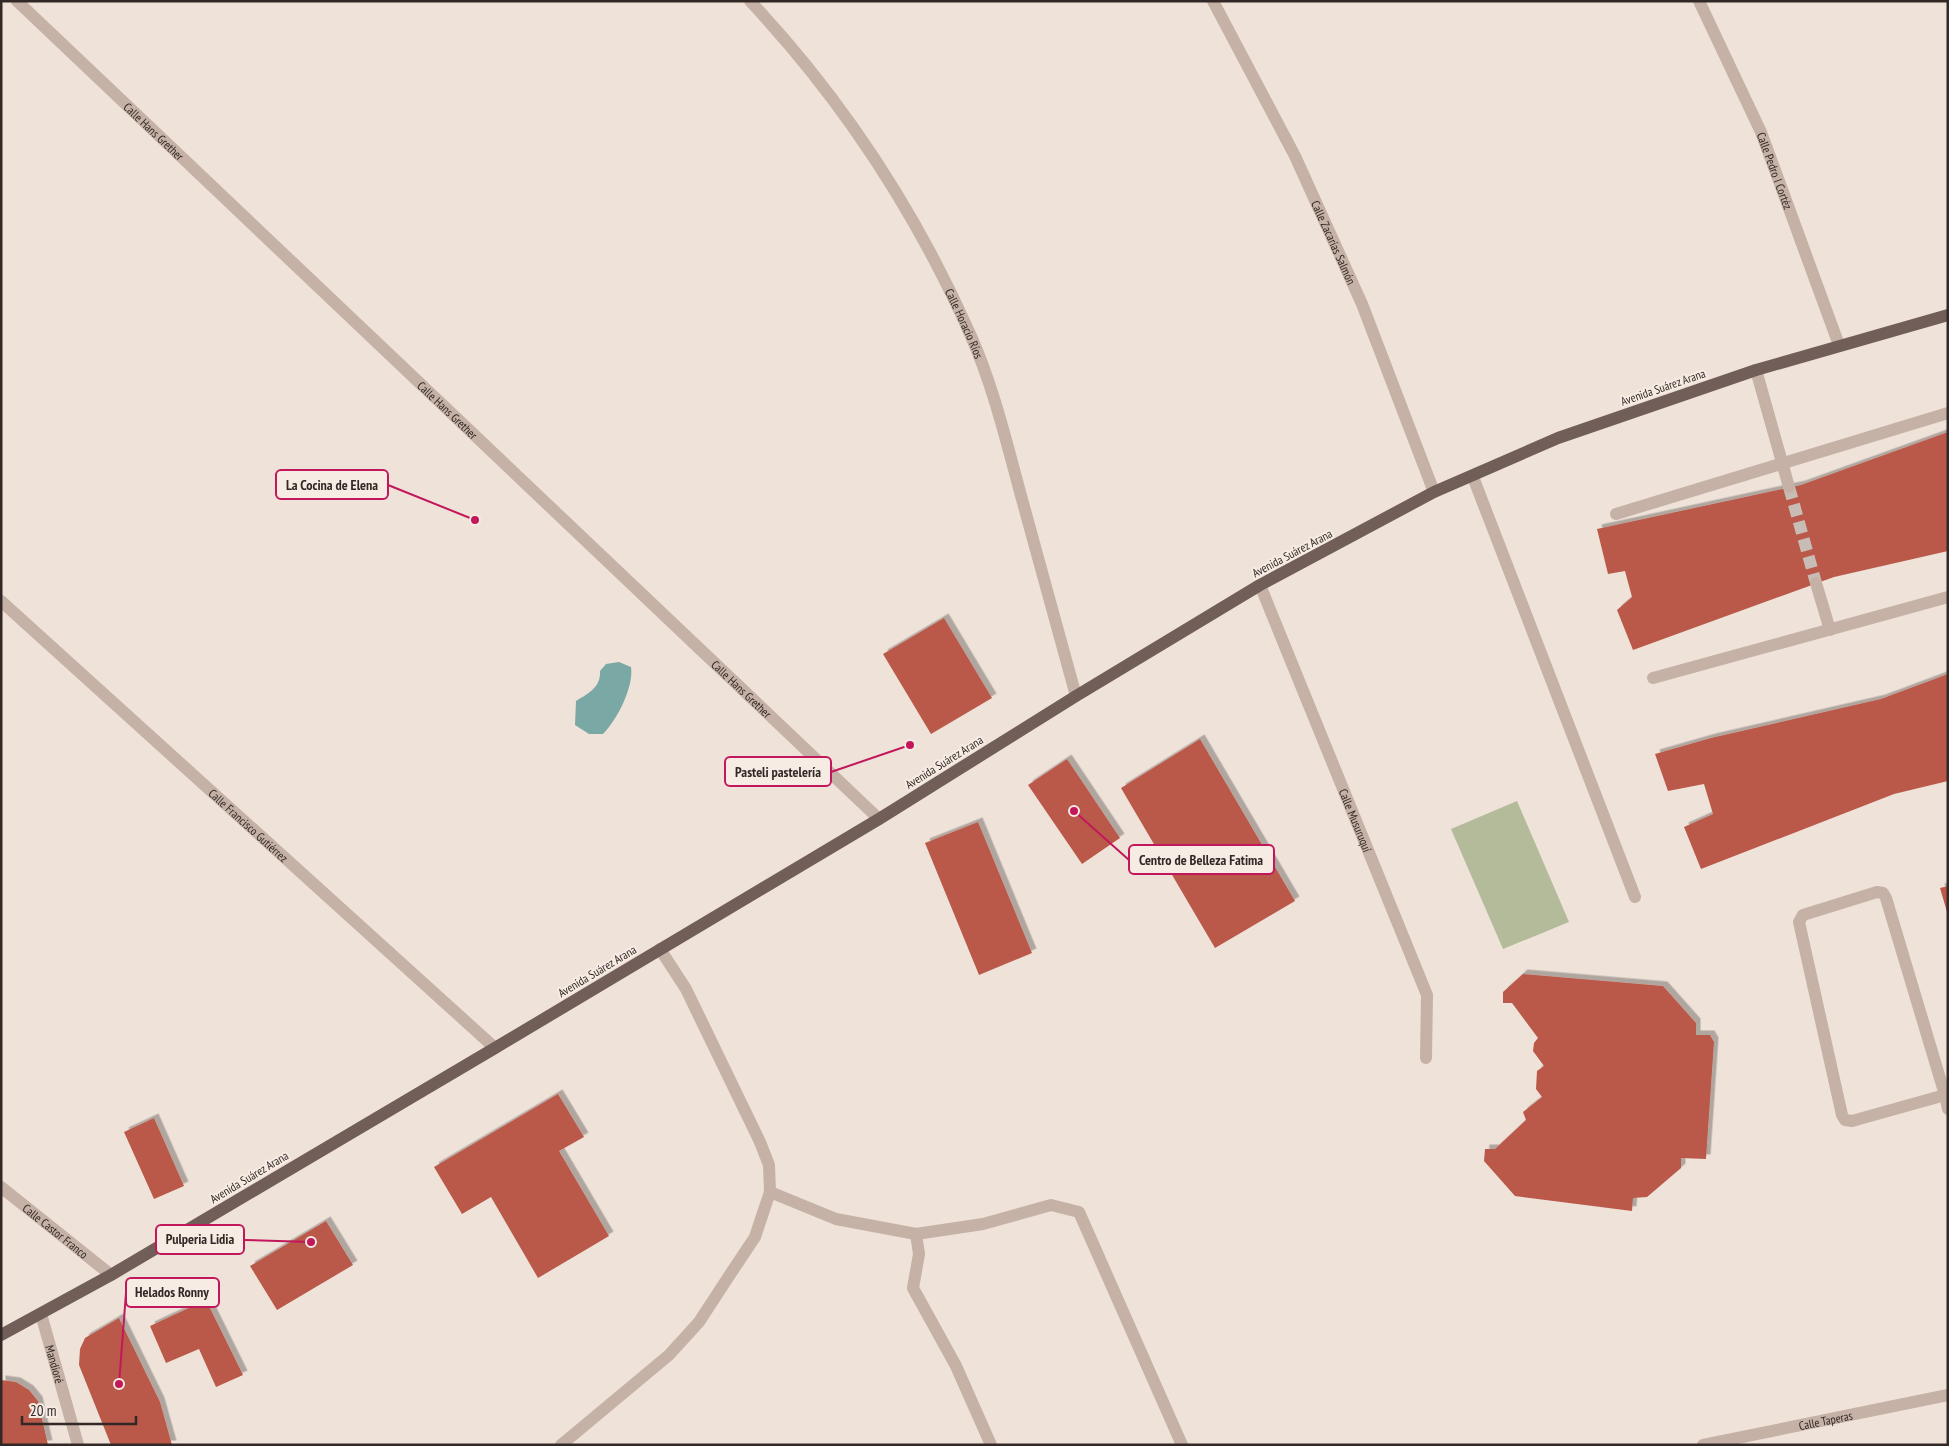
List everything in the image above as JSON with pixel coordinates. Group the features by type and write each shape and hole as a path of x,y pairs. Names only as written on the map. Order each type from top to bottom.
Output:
{"main road":[{"name":"Avenida Suárez Arana","path":"1,1335 111,1275 660,950 879,819 1076,696 1260,585 1434,492 1473,477 1558,438 1756,370 1839,344 1948,314"}],"street":[{"name":"Calle Hans Grether","path":"17,1 879,819"},
{"name":"Calle Horacio Ríos","path":"750,1 774,27 860,136 921,235 971,336 991,389 1076,696"},
{"name":"Calle Zacarías Salmón","path":"1213,1 1296,156 1362,304 1434,492"},
{"name":"Calle Pedro I Cortéz","path":"1699,1 1760,132 1839,344"},
{"path":"1756,370 1789,487"},
{"path":"1616,514 1948,413"},
{"path":"1473,477 1635,897"},
{"path":"1816,584 1830,630"},
{"name":"Calle Musuruquí","path":"1260,585 1428,995 1426,1058"},
{"path":"1653,678 1948,597"},
{"name":"Calle Francisco Gutiérrez","path":"1,602 495,1048"},
{"path":"1946,1095 1852,1121 1845,1120 1842,1115 1799,922 1803,915 1877,892 1884,893 1946,1095 1948,1109"},
{"path":"561,1445 669,1355 699,1322 755,1237 770,1192 768,1165 760,1142 686,989 660,950"},
{"name":"Calle Castor Franco","path":"1,1187 111,1275"},
{"path":"770,1192 836,1219 916,1234 983,1224 1051,1205 1079,1212 1182,1445"},
{"path":"916,1234 919,1254 913,1288 956,1366 991,1445"},
{"name":"Mandioré","path":"41,1314 78,1445"},
{"name":"Calle Taperas","path":"1703,1445 1948,1395"}],"green space":[{"path":"1517,801 1569,922 1503,949 1451,829"}],"water":[{"path":"619,662 631,667 630,684 623,703 614,720 603,734 589,734 575,725 576,701 590,692 596,685 600,677 600,671 606,664"}],"building":[{"path":"1948,432 1948,551 1834,577 1633,650 1617,610 1632,597 1625,571 1608,574 1597,529 1801,485"},
{"path":"944,618 992,698 931,734 883,654"},
{"path":"1948,674 1948,781 1894,794 1701,869 1684,827 1713,814 1704,784 1668,791 1655,754 1711,738 1881,699"},
{"path":"1200,739 1295,901 1215,948 1121,788"},
{"path":"1067,759 1120,838 1082,864 1028,785"},
{"path":"978,822 1032,953 979,975 925,843"},
{"path":"1948,886 1948,912 1947,912 1940,888"},
{"path":"1523,974 1663,986 1696,1023 1696,1035 1710,1035 1714,1042 1706,1159 1681,1158 1681,1168 1647,1197 1633,1198 1632,1211 1515,1196 1484,1161 1485,1149 1495,1149 1526,1120 1523,1112 1542,1097 1536,1089 1537,1071 1544,1066 1533,1051 1534,1043 1538,1038 1512,1003 1503,1003 1503,992"},
{"path":"558,1094 584,1137 559,1151 609,1236 538,1278 491,1197 462,1214 434,1167"},
{"path":"154,1118 184,1186 154,1199 124,1132"},
{"path":"326,1221 353,1265 277,1310 250,1266"},
{"path":"206,1300 243,1375 216,1387 199,1349 166,1363 150,1326"},
{"path":"119,1318 160,1402 172,1445 111,1445 79,1365 80,1349 85,1338"},
{"path":"1,1380 16,1382 29,1390 38,1401 48,1445 1,1445"}],"tunnel":[{"path":"1789,487 1816,583"}],"place":[{"name":"La Cocina de Elena","path":"475,520"},
{"name":"Pasteli pastelería","path":"910,745"},
{"name":"Centro de Belleza Fatima","path":"1074,811"},
{"name":"Pulperia Lidia","path":"311,1242"},
{"name":"Helados Ronny","path":"119,1384"}]}
